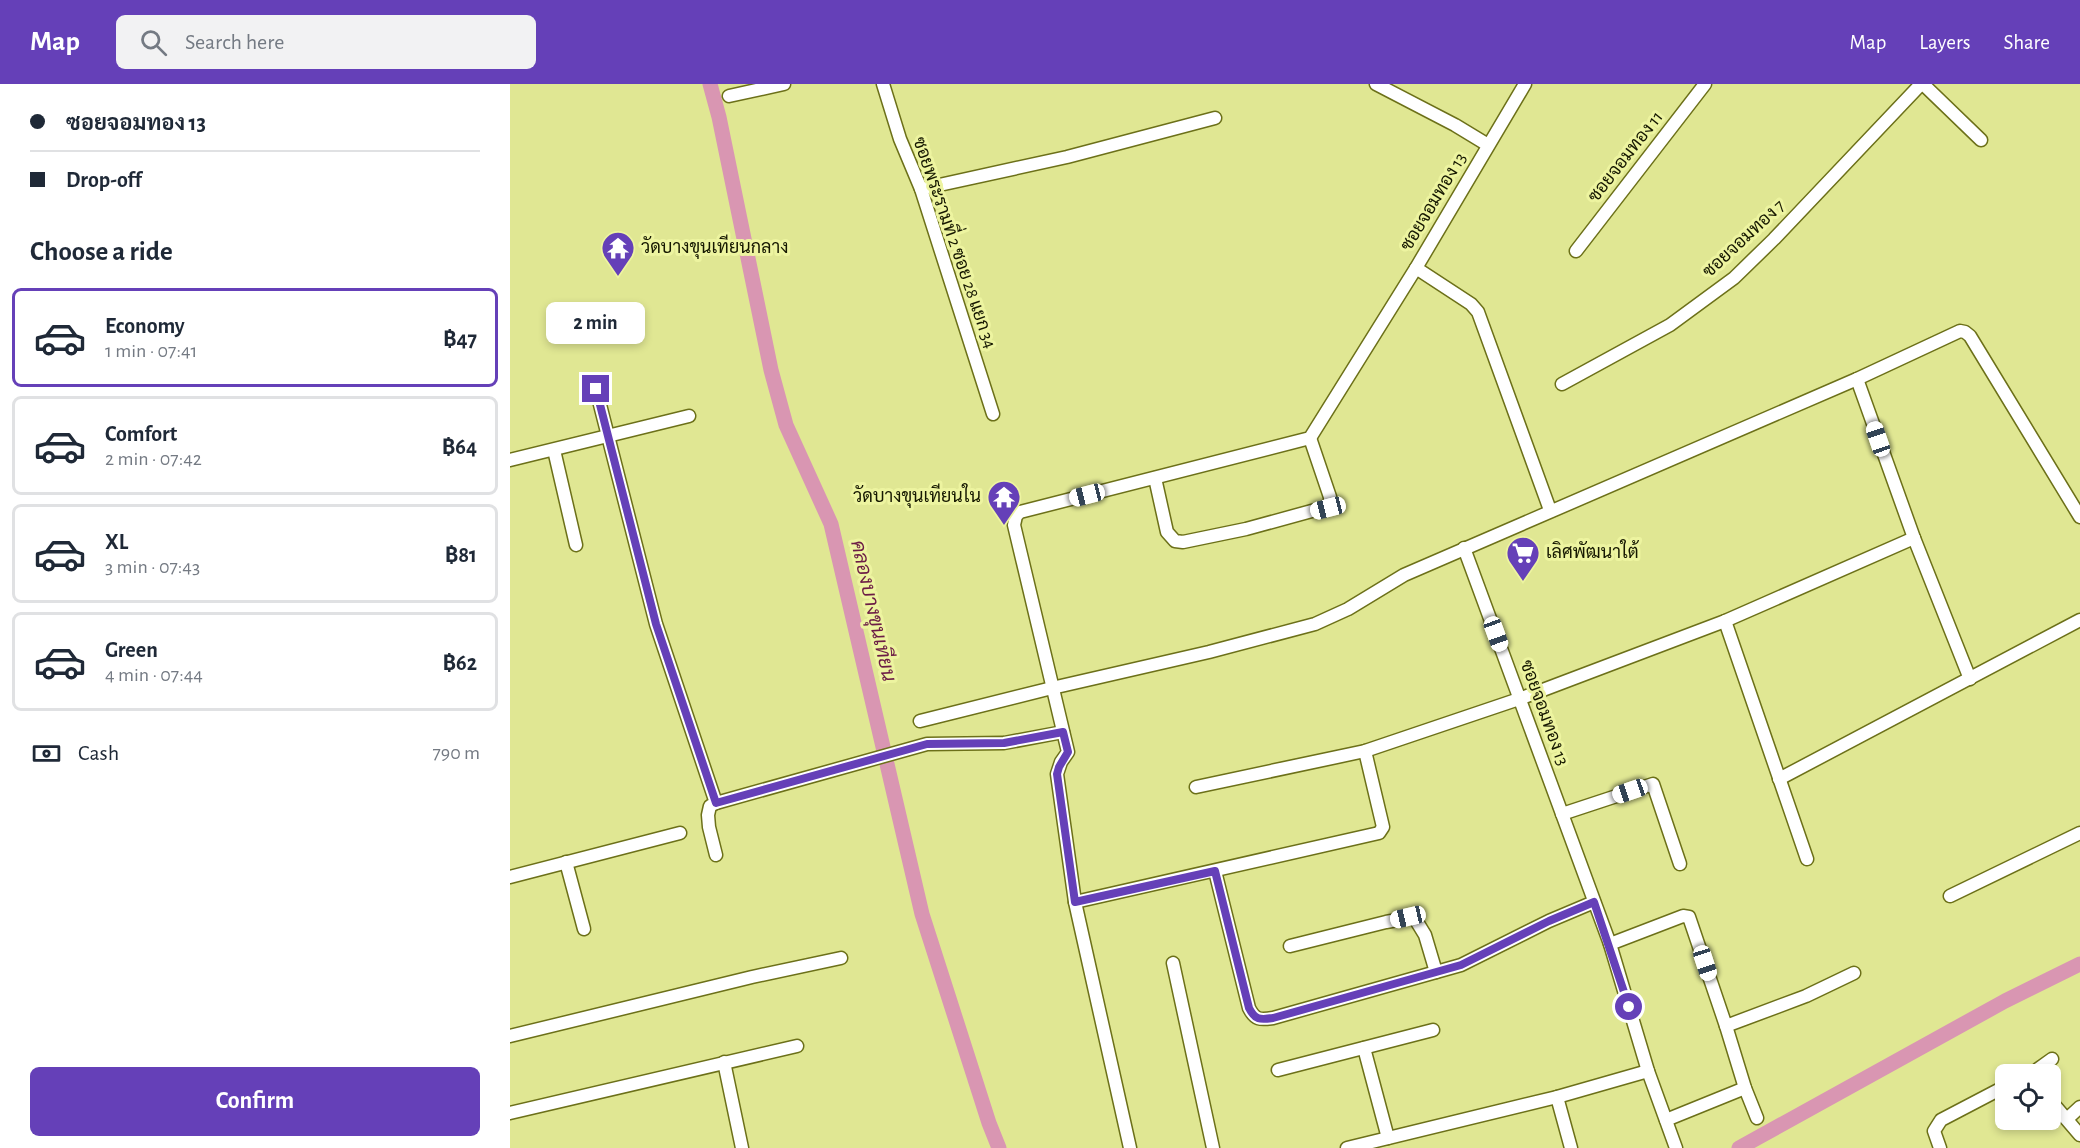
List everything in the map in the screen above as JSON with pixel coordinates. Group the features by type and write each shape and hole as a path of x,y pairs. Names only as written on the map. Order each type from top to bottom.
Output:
{"street":[{"path":"729,96 784,84"},
{"name":"ซอยพระรามที่ 2 ซอย 28 แยก 34","path":"883,84 900,139 921,189 993,414"},
{"path":"1376,84 1488,145"},
{"name":"ซอยจอมทอง 13","path":"1525,84 1416,268 1471,304 1478,312 1550,510"},
{"name":"ซอยจอมทอง 11","path":"1576,251 1705,84"},
{"path":"1922,84 1981,140"},
{"name":"ซอยจอมทอง 7","path":"1562,384 1670,325 1734,278 1922,84"},
{"path":"921,189 1067,157 1215,118"},
{"path":"1130,1148 1075,902 1057,774 1068,752 1014,525 1016,516 1020,512 1310,438 1416,268"},
{"path":"920,721 1209,652 1315,624 1348,609 1404,575 1857,379 1960,332 1967,333 2080,517"},
{"path":"1857,379 1914,538 1970,679"},
{"path":"596,389 656,624 716,803"},
{"path":"510,460 689,416"},
{"path":"1155,477 1167,532 1175,541 1183,542 1246,529 1330,506 1330,497 1310,438"},
{"path":"554,450 576,545"},
{"path":"1196,787 1365,751 1519,699 1725,621 1914,538"},
{"name":"ซอยจอมทอง 13","path":"1464,548 1610,944 1648,1071 1676,1148"},
{"path":"1779,779 2080,620"},
{"path":"1725,621 1807,859"},
{"path":"716,855 708,815 710,806 716,803 927,744 1004,743 1063,732"},
{"path":"1075,902 1379,833 1383,827 1365,751"},
{"path":"1562,814 1653,784 1680,864"},
{"path":"510,877 680,833"},
{"path":"1950,896 2080,834"},
{"path":"566,862 584,929"},
{"path":"1215,871 1249,1008 1258,1020 1273,1018 1461,965 1549,921 1594,902"},
{"path":"1610,944 1687,916 1691,920 1745,1088 1757,1118"},
{"path":"1290,946 1386,922 1414,918 1425,935 1436,972"},
{"path":"510,1036 741,979 841,958"},
{"path":"1173,963 1213,1148"},
{"path":"1726,1026 1806,996 1854,973"},
{"path":"1278,1070 1433,1030"},
{"path":"510,1113 797,1046"},
{"path":"1364,1048 1388,1138"},
{"path":"2045,1064 2052,1059"},
{"path":"724,1062 742,1148"},
{"path":"1347,1148 1557,1097 1648,1071"},
{"path":"1666,1120 1745,1088"},
{"path":"1940,1148 1934,1131 1941,1120 1995,1092"},
{"path":"1557,1097 1571,1148"},
{"path":"2067,1119 2080,1107"},
{"path":"2061,1112 2080,1135"}],"waterway":[{"name":"คลองบางขุนเทียน","path":"710,84 719,117 771,370 786,425 831,524 922,914 999,1148"},
{"path":"1739,1148 2005,1001 2080,964"}],"place":[{"name":"วัดบางขุนเทียนกลาง","path":"618,277"},
{"name":"วัดบางขุนเทียนใน","path":"1004,526"},
{"name":"เลิศพัฒนาใต้","path":"1523,582"}],"route":[{"path":"596,389 656,624 716,803 927,744 1004,743 1063,732 1068,752 1057,774 1075,902 1215,871 1249,1008 1258,1020 1273,1018 1461,965 1549,921 1594,902 1610,944 1629,1007"}]}
